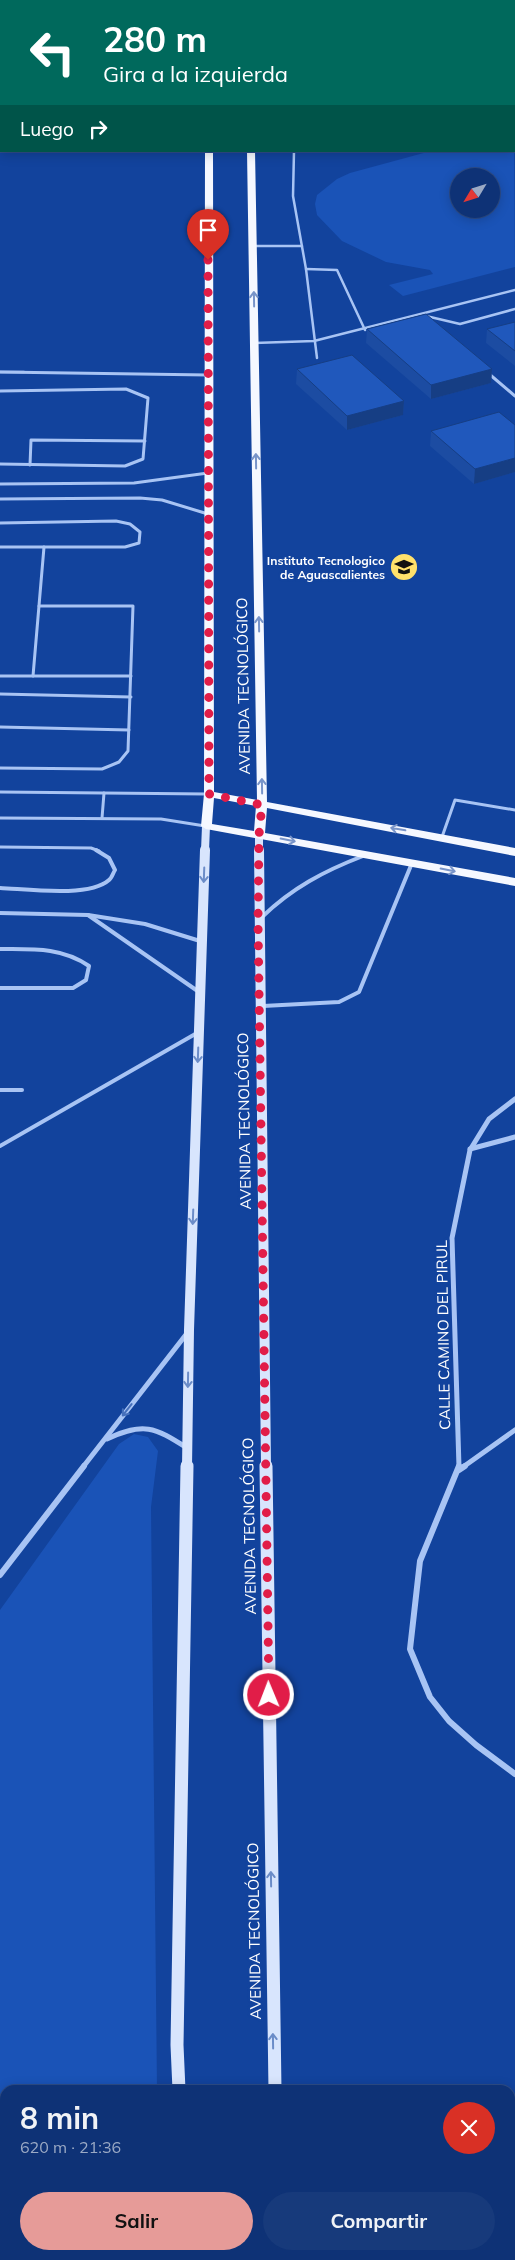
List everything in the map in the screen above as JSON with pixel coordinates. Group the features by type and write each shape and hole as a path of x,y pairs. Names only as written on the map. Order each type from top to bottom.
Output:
{"main road":[{"path":"179,2085 177,2035 189,1330 206,826 209,794 209,152"},
{"name":"AVENIDA TECNOLÓGICO","path":"252,152 262,805 259,835 258,921 274,2085"},
{"path":"209,794 515,852"},
{"path":"206,826 515,882"}],"street":[{"path":"442,837 455,800 515,810"},
{"name":"CALLE CAMINO DEL PIRUL","path":"459,1470 452,1238 470,1150 489,1119 514,1099"},
{"path":"470,1150 515,1137"},
{"path":"0,1575 189,1330"},
{"path":"104,1440 129,1428 144,1426 156,1429 187,1448"},
{"path":"515,1430 459,1470 420,1561 410,1649 430,1697 449,1721 476,1745 515,1774"}],"lane":[{"path":"294,152 293,196 306,269 317,358"},
{"path":"253,246 302,246"},
{"path":"306,269 337,270 365,330"},
{"path":"254,343 314,341 365,330 515,290"},
{"path":"420,316 460,324 515,309"},
{"path":"420,316 426,322"},
{"path":"485,371 515,396"},
{"path":"0,372 208,375"},
{"path":"0,391 126,388 148,398 143,459 125,466 0,464"},
{"path":"30,465 31,440 145,441"},
{"path":"0,484 134,483 208,473"},
{"path":"0,499 140,498 162,500 208,514"},
{"path":"0,523 116,521 130,524 140,532 139,543 125,547 0,547"},
{"path":"33,676 44,547"},
{"path":"0,768 102,769 119,762 128,751 134,606 39,606"},
{"path":"0,676 131,676"},
{"path":"0,694 131,697"},
{"path":"0,727 129,730"},
{"path":"0,792 209,794"},
{"path":"102,818 104,793"},
{"path":"0,818 161,819 206,826"},
{"path":"0,847 91,848 104,852 112,861 115,870 109,881 83,890 0,888"},
{"path":"258,921 284,894 310,877 365,855"},
{"path":"260,1006 339,1002 359,992 412,863"},
{"path":"0,913 120,917 149,923 202,942"},
{"path":"88,916 200,992"},
{"path":"0,949 65,952 81,958 90,966 89,976 82,984 73,988 0,988"},
{"path":"0,1146 199,1032"},
{"path":"0,1090 22,1090"}],"shaded area":[{"path":"427,152 514,152 515,267 403,296 389,285 433,274 430,270 386,262 342,241 317,215 315,204 317,195 337,179 350,173"},
{"path":"134,1434 148,1437 158,1451 151,1507 157,2085 0,2085 0,1610 119,1444"}],"building":[{"path":"426,314 492,369 431,385 367,329"},
{"path":"515,322 515,351 487,329"},
{"path":"352,355 404,401 347,416 297,369"},
{"path":"499,412 515,425 515,458 475,469 431,431"}],"place":[{"name":"Instituto Tecnologico de Aguascalientes","path":"404,567"}],"route":[{"path":"208,260 209,794 262,805 259,835 258,921 269,1695"}]}
